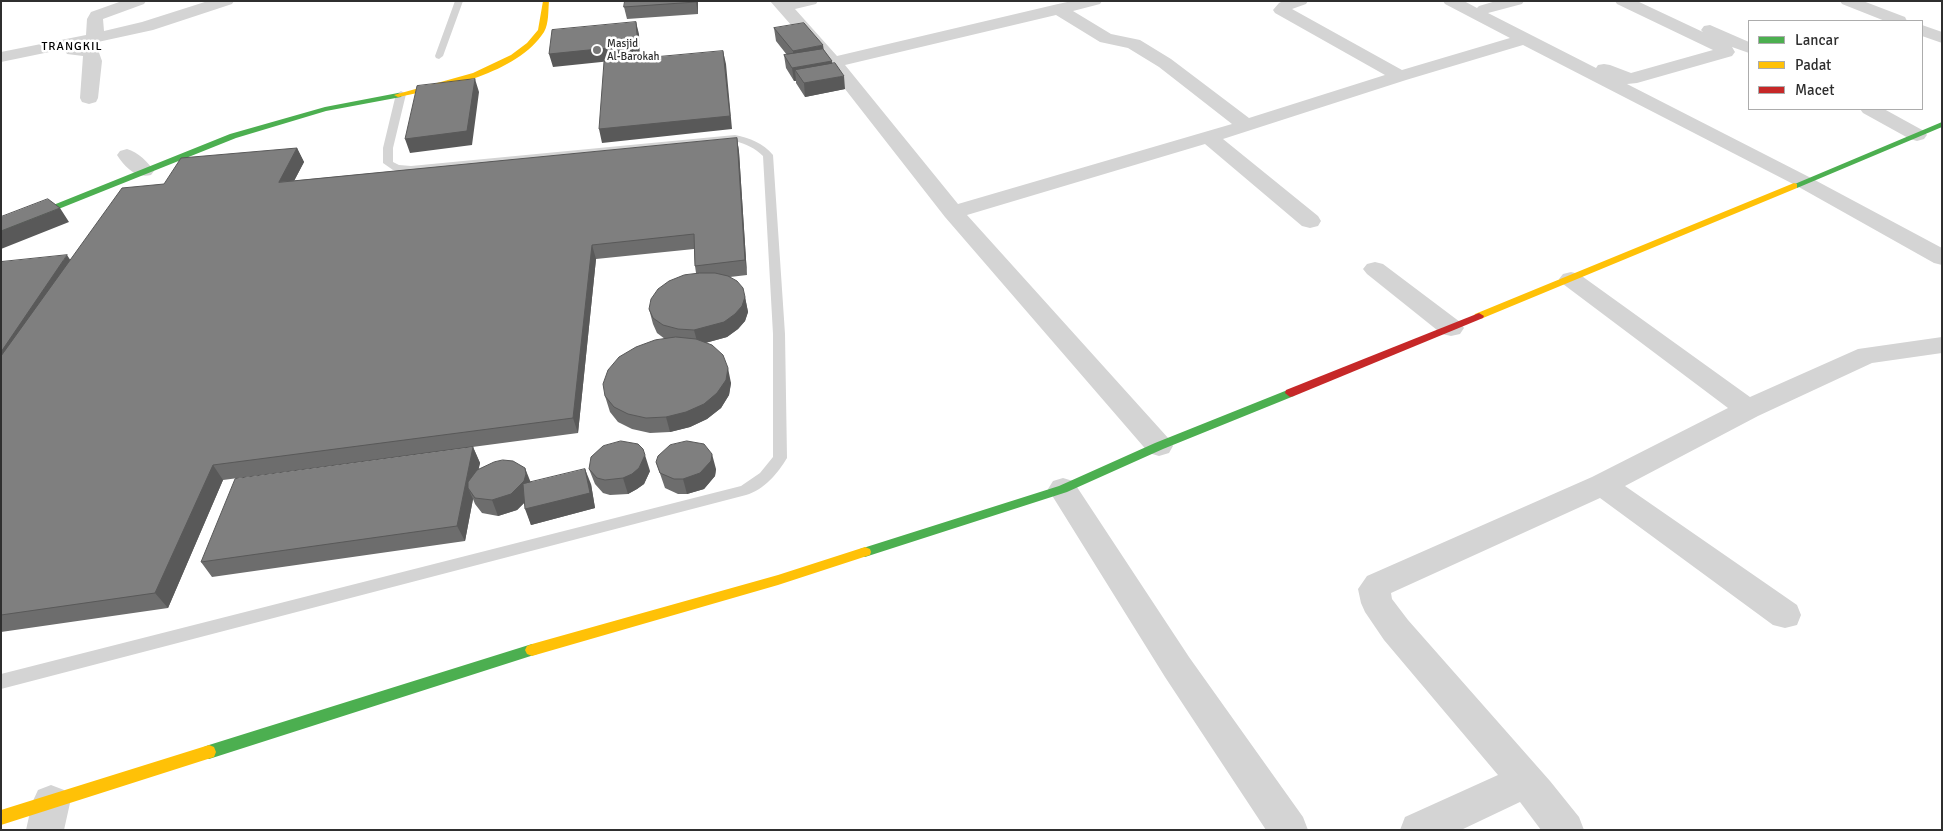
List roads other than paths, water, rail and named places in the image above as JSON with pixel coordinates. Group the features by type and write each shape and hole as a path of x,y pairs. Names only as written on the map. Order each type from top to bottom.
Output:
{"street":[{"path":"95,38 95,19 98,16 138,1"},
{"path":"1,57 156,24 226,1"},
{"path":"1,228 233,136 324,109 401,94 470,77 520,53 542,30 546,1"},
{"path":"780,4 810,1"},
{"path":"833,62 1060,6 1094,1"},
{"path":"1300,1 1285,6 1281,10 1400,76"},
{"path":"1451,1 1804,182 1942,258"},
{"path":"1478,5 1516,1"},
{"path":"1478,5 1620,77 1631,79 1726,52 1725,49 1709,41 1623,1"},
{"path":"1644,1 1748,48"},
{"path":"1848,1 1896,20"},
{"path":"780,4 833,62 953,212 1159,446"},
{"path":"1060,6 1106,38 1125,40 1165,63 1246,125"},
{"path":"1923,30 1942,38"},
{"path":"953,212 1112,164 1208,138 1400,76 1525,39"},
{"path":"1655,54 1709,41"},
{"path":"72,43 73,50 91,51 93,61 89,98"},
{"path":"1601,68 1628,61"},
{"path":"1872,110 1917,135"},
{"path":"1,818 48,816 499,660 778,580 1063,489 1159,446 1451,328 1942,124"},
{"path":"1208,138 1310,221"},
{"path":"127,155 144,172"},
{"path":"1375,269 1451,328"},
{"path":"1571,278 1748,409"},
{"path":"1565,830 1526,781 1396,630 1377,604 1374,589 1602,485 1748,409 1867,355 1942,345"},
{"path":"1602,485 1785,615"},
{"path":"1063,489 1177,667 1289,830"},
{"path":"1419,830 1526,781"}],"lane":[{"path":"439,56 459,1"},
{"path":"1,682 746,490 765,477 780,458 779,334 768,155 761,147 751,141 734,138 421,168 397,168 388,163 388,148 401,94"}],"place":[{"name":"Masjid Al-Barokah","path":"597,50"}],"district":[{"name":"TRANGKIL","path":"72,47"}]}
